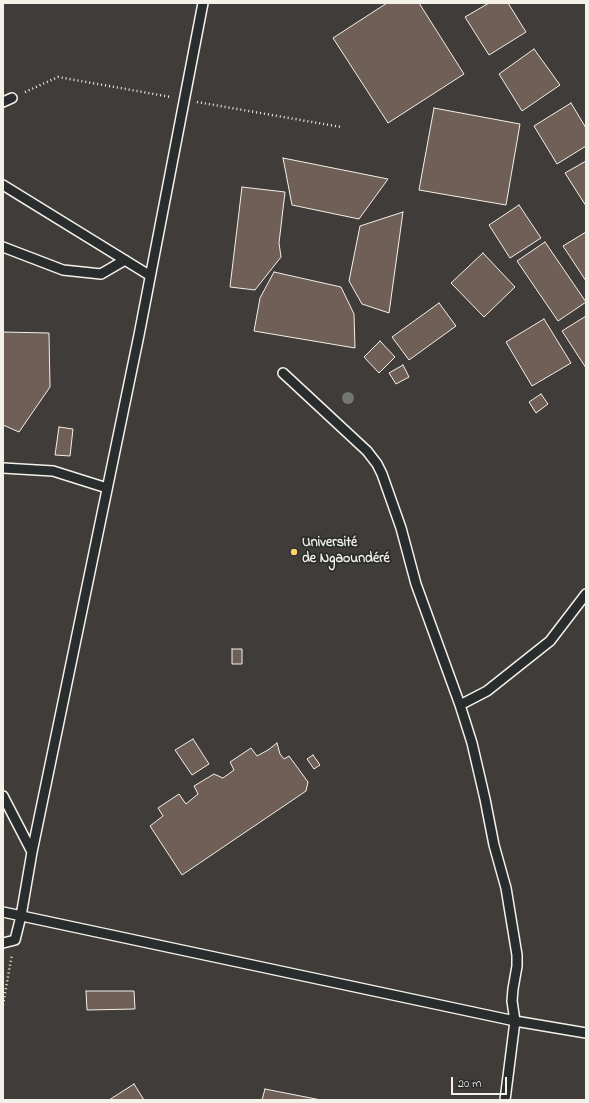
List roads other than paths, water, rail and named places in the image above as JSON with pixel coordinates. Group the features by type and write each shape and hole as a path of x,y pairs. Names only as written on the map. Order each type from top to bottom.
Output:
{"lane":[{"path":"3,943 15,940 21,916 32,852 137,342 203,3"},
{"path":"3,102 12,98"},
{"path":"3,185 150,275"},
{"path":"3,247 63,270 101,274 125,260"},
{"path":"283,373 366,451 377,464 401,528 416,584 460,705 472,744 494,845 506,888 517,955 512,1001 515,1021 505,1100"},
{"path":"3,468 53,471 107,488"},
{"path":"460,705 487,691 550,641 586,594"},
{"path":"3,796 32,852"},
{"path":"3,912 515,1021 586,1033"}],"place":[{"name":"Université de Ngaoundéré","path":"294,552"}]}
